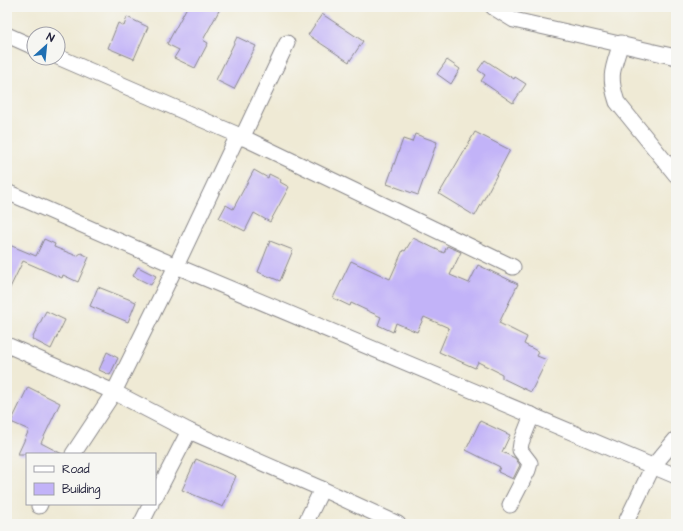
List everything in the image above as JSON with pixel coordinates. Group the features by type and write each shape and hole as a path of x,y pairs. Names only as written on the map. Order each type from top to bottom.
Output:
{"street":[{"path":"494,7 514,20 676,57"},
{"path":"7,35 26,43"},
{"path":"74,453 114,392 287,43"},
{"path":"620,43 611,75 612,88 617,102 676,175"},
{"path":"66,61 240,137 512,267"},
{"path":"7,192 176,266 676,476"},
{"path":"7,345 114,392 189,431 398,524"},
{"path":"510,505 528,470 530,463 520,450 521,443 532,415"},
{"path":"156,495 189,431"},
{"path":"625,524 653,466 676,439"},
{"path":"305,524 322,489"},
{"path":"141,524 151,505"}],"building":[{"path":"187,7 221,7 203,40 208,43 195,68 174,58 179,50 167,44"},
{"path":"322,14 363,41 349,62 308,35"},
{"path":"127,17 148,27 134,59 108,48 118,23 124,26"},
{"path":"237,37 256,46 234,89 216,80"},
{"path":"447,60 460,69 451,84 437,74"},
{"path":"485,60 514,79 515,77 526,84 513,103 481,81 485,75 478,70"},
{"path":"475,132 510,150 475,216 439,194"},
{"path":"415,134 437,142 418,195 387,184 403,139 412,142"},
{"path":"254,170 268,178 269,174 281,180 280,182 289,187 270,222 254,213 245,231 219,218 226,205 233,209"},
{"path":"413,238 444,253 447,246 461,252 450,275 469,283 478,265 518,284 499,323 527,337 524,344 539,352 537,356 547,360 531,392 502,378 502,374 478,362 475,368 439,352 449,328 424,317 417,332 396,323 393,332 378,325 381,317 351,303 350,306 333,298 351,261 390,279 403,250 405,251"},
{"path":"44,239 55,244 54,247 77,256 81,253 89,257 78,282 63,275 62,278 23,261 7,294 7,244 36,256"},
{"path":"270,241 293,250 280,281 258,272"},
{"path":"138,267 156,276 151,285 133,276"},
{"path":"98,287 136,302 128,322 90,306"},
{"path":"46,311 65,320 51,349 32,339"},
{"path":"107,352 118,358 110,375 99,370"},
{"path":"28,387 60,403 41,443 60,453 18,454 29,430 11,422"},
{"path":"480,421 510,435 502,452 515,458 520,465 513,479 498,472 500,467 466,450"},
{"path":"196,459 236,476 223,507 182,490"}]}
